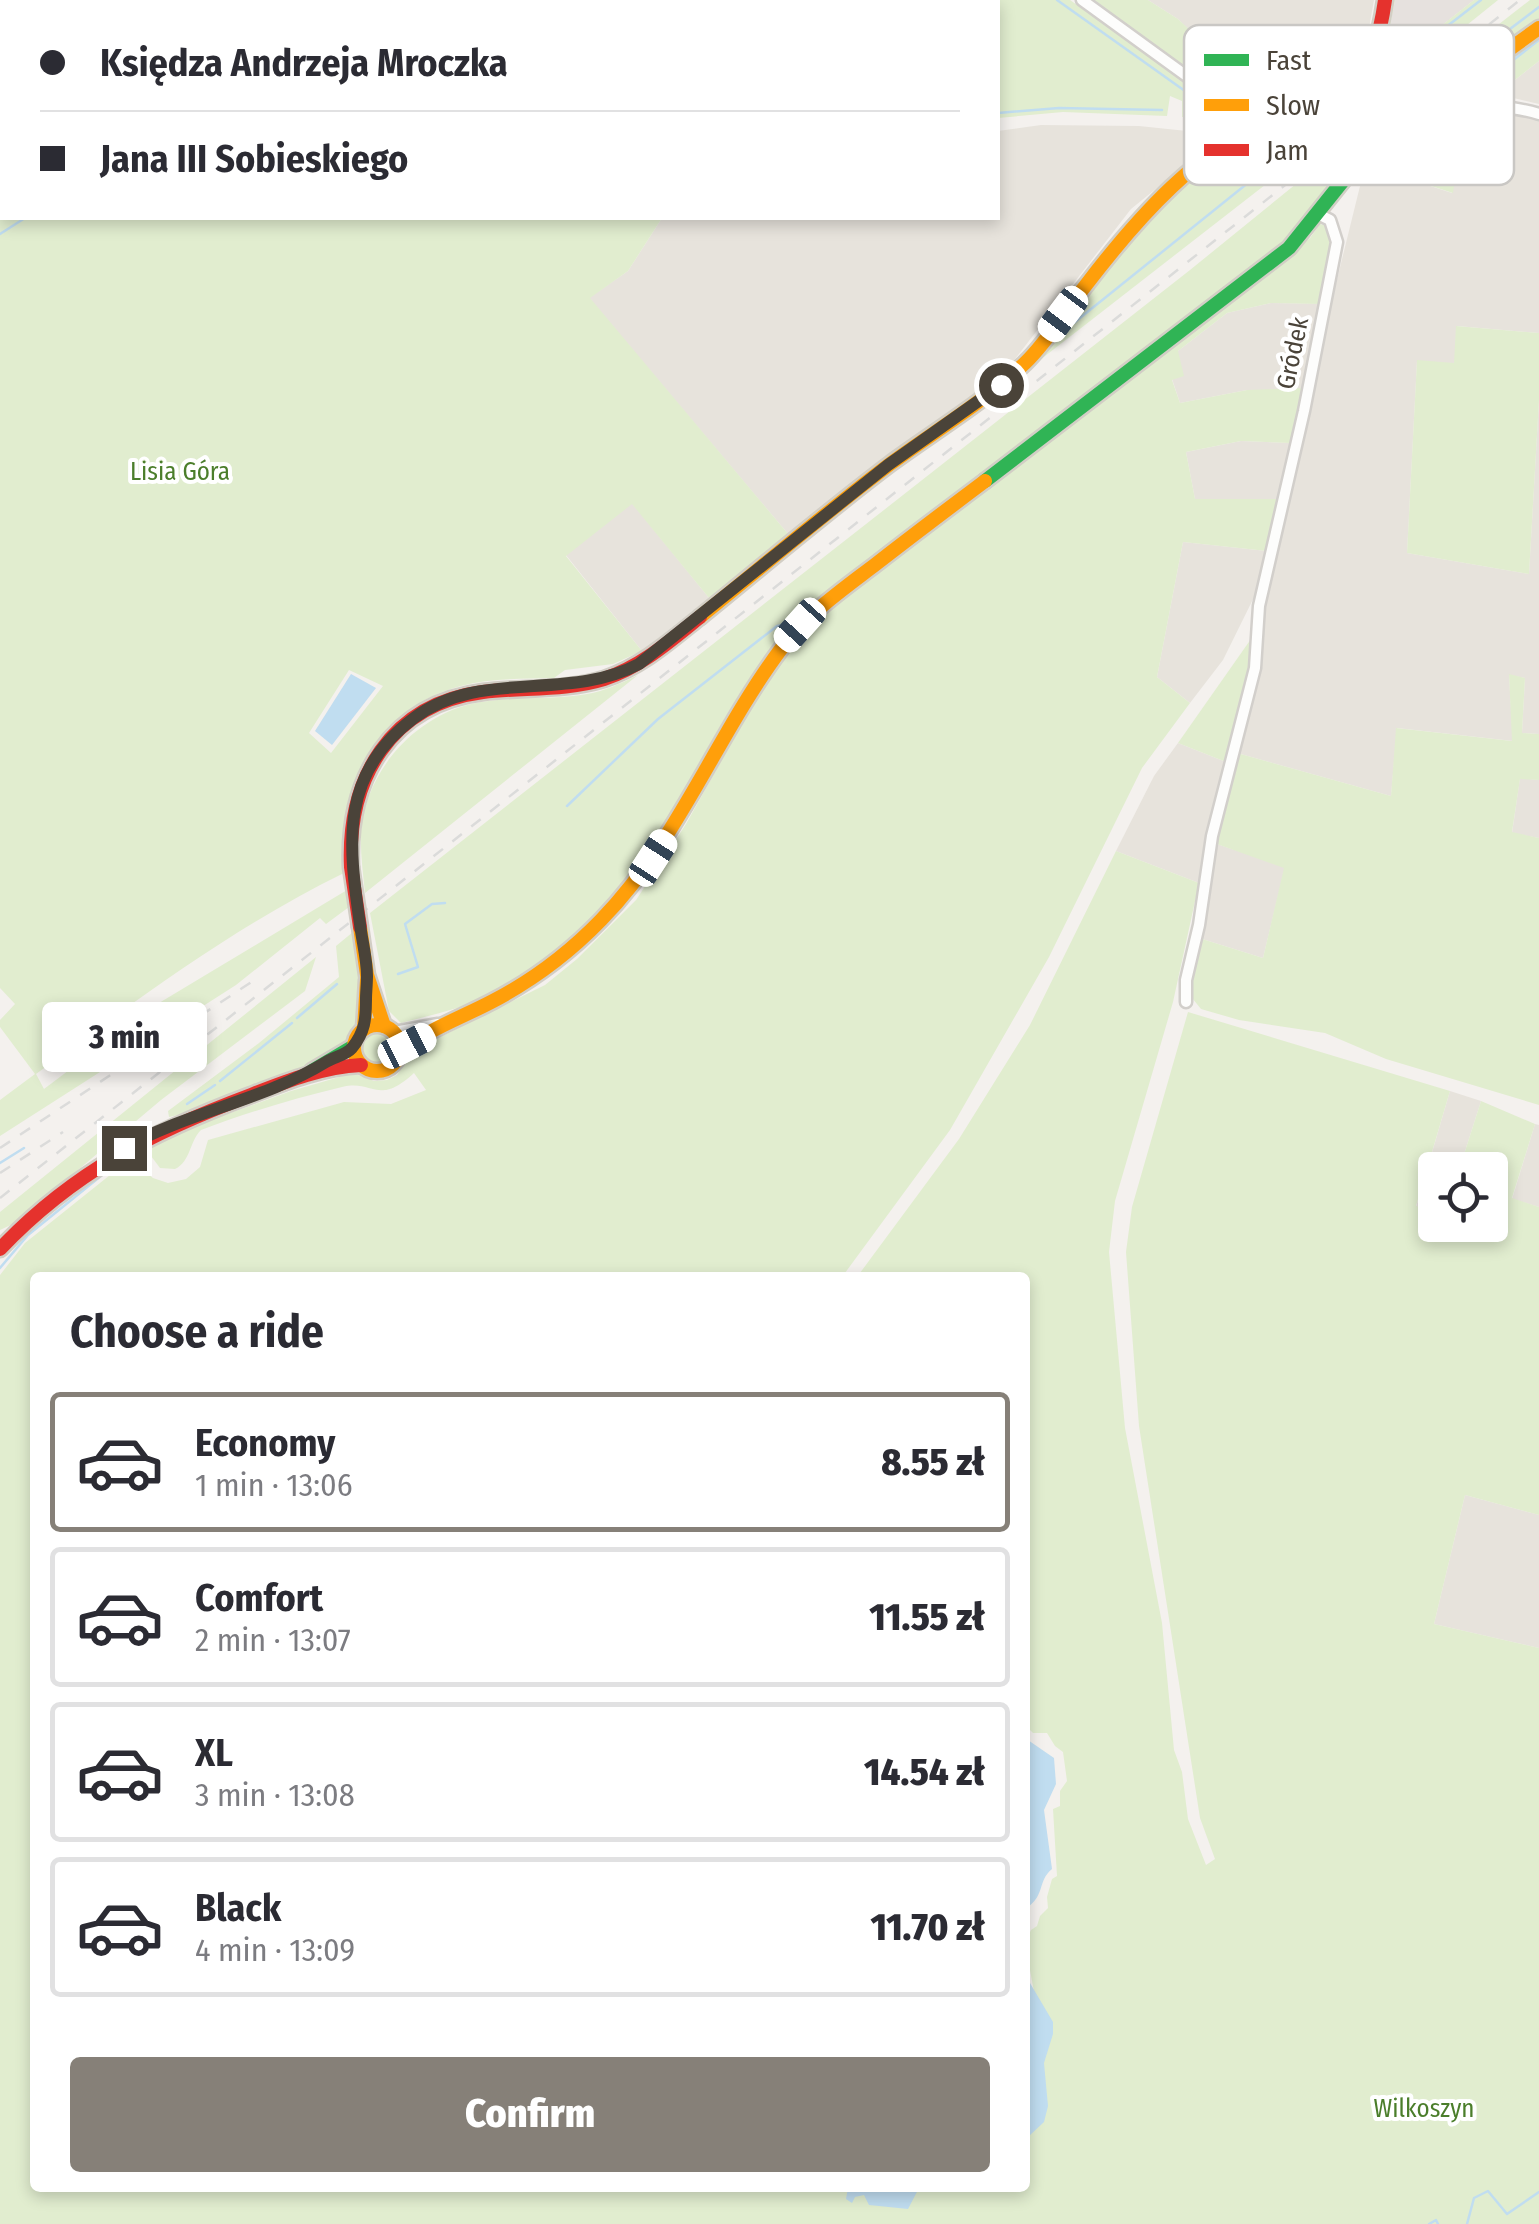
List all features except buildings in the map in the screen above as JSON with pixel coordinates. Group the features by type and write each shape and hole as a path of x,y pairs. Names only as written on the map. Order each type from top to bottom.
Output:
{"street":[{"path":"1082,0 1184,75"},
{"path":"1380,25 1385,0"},
{"path":"1514,46 1539,28"},
{"path":"1514,109 1539,114"},
{"path":"400,1052 368,975 350,832 357,795 375,758 401,728 431,707 470,692 601,680 653,655 888,465 1001,385 1029,359 1147,210 1184,177"},
{"path":"354,1046 361,1065 368,1070 385,1070 400,1052 444,1024 499,997 577,943 612,908 668,834 768,664 814,612 1289,248 1340,185"},
{"name":"Gródek","path":"1186,1002 1186,980 1212,836 1255,668 1259,606 1337,242 1330,220 1320,214"},
{"path":"310,1074 354,1046 364,1029 368,975"},
{"path":"364,1029 444,1024"},
{"path":"0,1250 24,1224 84,1176 139,1140 186,1118 310,1074 361,1065"}],"shaded area":[{"path":"1148,0 1374,0 1370,25 1184,25"},
{"path":"1395,0 1474,0 1442,25 1390,25"},
{"path":"1539,61 1539,104 1514,98 1514,81"},
{"path":"1514,113 1539,120 1539,333 1457,326 1455,364 1417,361 1407,553 1529,574 1539,400 1539,734 1522,733 1525,678 1509,675 1513,741 1397,728 1391,796 1237,753 1265,612 1261,583 1223,660 1190,703 1157,677 1183,542 1267,551 1279,499 1195,499 1186,452 1241,441 1291,443 1247,390 1180,403 1172,379 1178,351 1227,313 1271,303 1331,304 1360,185 1427,185 1452,193 1453,185 1514,185"},
{"path":"1041,125 1184,131 1184,166 1131,209 1015,359 990,383 789,535 589,298 628,271 661,220 1000,220 1000,131"},
{"path":"632,503 709,598 642,651 566,555"},
{"path":"1178,743 1226,762 1199,883 1116,851 1154,776"},
{"path":"1520,778 1539,780 1539,838 1512,833"},
{"path":"1214,843 1285,867 1263,958 1199,938"},
{"path":"1450,1091 1481,1101 1465,1152 1432,1152"},
{"path":"1535,1124 1539,1125 1539,1207 1512,1199"},
{"path":"1465,1495 1539,1515 1539,1648 1434,1624"}],"green space":[{"path":"1000,0 1070,0 1184,81 1184,117 1182,101 1170,96 1167,116 1063,112 1000,118"},
{"path":"1094,0 1148,0 1178,19 1184,25 1184,66"},
{"path":"1390,0 1395,0 1390,25 1386,25"},
{"path":"1474,0 1498,0 1467,25 1442,25"},
{"path":"1530,0 1539,0 1539,19 1514,38 1514,25 1498,25"},
{"path":"1539,33 1539,61 1514,81 1514,51"},
{"path":"1187,185 1265,185 1031,367 1135,231"},
{"path":"1295,185 1334,185 1282,246 851,573 786,630 736,699 652,844 584,930 541,966 478,1001 401,1023 389,1011 370,913"},
{"path":"1428,185 1454,185 1453,193"},
{"name":"Lisia Góra","path":"0,220 661,220 628,271 590,298 789,535 709,598 632,504 566,556 642,651 613,664 565,670 554,678 461,686 431,697 405,713 384,733 355,783 344,842 344,873 224,941 110,1019 36,1074 44,1089 154,1006 347,890 349,907 326,924 320,918 236,985 0,1136 0,1100 35,1074 0,1027 0,1020 15,1004 0,988","holes":["349,670 383,686 331,753 309,733"]},
{"name":"Wilkoszyn","path":"1320,224 1328,226 1331,234 1321,304 1271,303 1227,313 1178,351 1184,376 1172,380 1180,403 1247,390 1303,388 1291,443 1241,441 1186,452 1195,499 1280,499 1267,551 1183,542 1157,677 1190,703 1142,768 1049,957 950,1130 846,1272 30,1272 30,2192 1030,2192 1030,2042 1037,2008 1030,1970 1030,1932 1048,1908 1052,1879 1057,1876 1053,1809 1060,1806 1060,1791 1067,1781 1063,1752 1047,1733 1030,1730 1030,1272 861,1272 959,1139 1030,1025 1116,851 1199,883 1173,1002 1115,1201 1109,1252 1125,1428 1162,1623 1174,1750 1182,1772 1188,1819 1206,1865 1215,1859 1200,1818 1139,1426 1126,1252 1132,1207 1188,1012 1450,1091 1432,1152 1418,1152 1418,1242 1508,1242 1508,1152 1465,1152 1481,1101 1535,1124 1512,1198 1539,1207 1539,1515 1465,1495 1434,1624 1539,1648 1539,2224 0,2224 0,1275 25,1243 130,1159 153,1178 168,1183 186,1179 200,1167 208,1140 344,1102 391,1104 426,1090 414,1073 392,1088 353,1085 253,1112 201,1130 184,1161 175,1169 160,1168 148,1152 148,1146 167,1136 291,1091 353,1073 374,1081 387,1080 397,1075 416,1049 545,985 636,900 686,824 767,679 810,627 1310,238"},
{"path":"1456,326 1539,333 1529,574 1407,553 1417,360 1454,363"},
{"path":"1251,639 1253,656 1226,762 1178,743"},
{"path":"1509,674 1525,678 1522,733 1539,734 1539,780 1520,779 1512,832 1539,838 1539,1105 1386,1059 1325,1033 1239,1020 1201,1009 1188,993 1199,938 1263,958 1284,868 1214,843 1237,753 1391,796 1396,728 1512,741"},
{"path":"638,675 365,893 361,831 365,809 383,769 412,735 430,721 471,704 587,694"},
{"path":"353,932 363,1013 347,1044 289,1074 169,1117 168,1111 339,977 336,946"},
{"path":"316,957 305,991 161,1100 15,1223 0,1230 0,1212"},
{"path":"378,1032 389,1037 394,1048 389,1059 378,1064 367,1059 362,1048 367,1037"}],"water":[{"path":"351,674 376,688 332,745 315,731"},
{"path":"1030,1741 1054,1758 1056,1784 1044,1810 1052,1869 1032,1904"},
{"path":"1030,1983 1053,2022 1044,2063 1048,2106 1044,2122 1030,2135"},
{"path":"847,2192 917,2192 908,2209 869,2205 864,2195 855,2197 852,2203 846,2199"}],"waterway":[{"path":"1057,0 1184,90"},
{"path":"1449,25 1481,0"},
{"path":"1514,26 1539,7"},
{"path":"1514,60 1539,40"},
{"path":"1000,113 1059,108 1162,110"},
{"path":"1065,330 1245,185"},
{"path":"0,234 22,220"},
{"path":"567,806 658,719 777,626 787,629"},
{"path":"398,974 418,967 405,924 432,904 445,903"},
{"path":"297,1018 337,984"},
{"path":"220,1081 292,1023"},
{"path":"187,1104 215,1085"},
{"path":"0,1163 24,1148"},
{"path":"0,1268 28,1235 112,1167"},
{"path":"1467,2224 1474,2198 1488,2191 1507,2214 1539,2192"},
{"path":"1429,2224 1436,2220 1438,2224"}],"railway":[{"path":"1488,25 1520,0"},
{"path":"0,1198 1285,185"},
{"path":"0,1148 259,977"},
{"path":"0,1173 63,1132"}],"traffic: fast":[{"path":"985,481 1289,248 1340,185"},
{"path":"312,1071 354,1046"}],"traffic: slow":[{"path":"1514,46 1539,28"},
{"path":"700,617 890,464 1025,363 1106,260 1184,176"},
{"path":"400,1052 433,1030 522,984 589,932 652,857 758,682 791,636 838,593 985,481"},
{"path":"360,927 367,975 384,1026"},
{"path":"364,1029 367,980"},
{"path":"377,1025 393,1032 400,1048 393,1064 377,1071 361,1064 354,1048 361,1032 377,1025"}],"traffic: jam":[{"path":"1381,25 1385,0"},
{"path":"351,867 357,804 366,776 399,729 450,699 483,692 589,683 618,674 700,617"},
{"path":"351,867 360,927"},
{"path":"0,1249 85,1176 147,1140 291,1080 361,1065"}],"route":[{"path":"124,1148 186,1118 310,1074 354,1046 367,1021 368,975 350,850 352,816 366,774 401,728 431,707 470,692 601,680 639,664 888,465 1001,385"}]}
